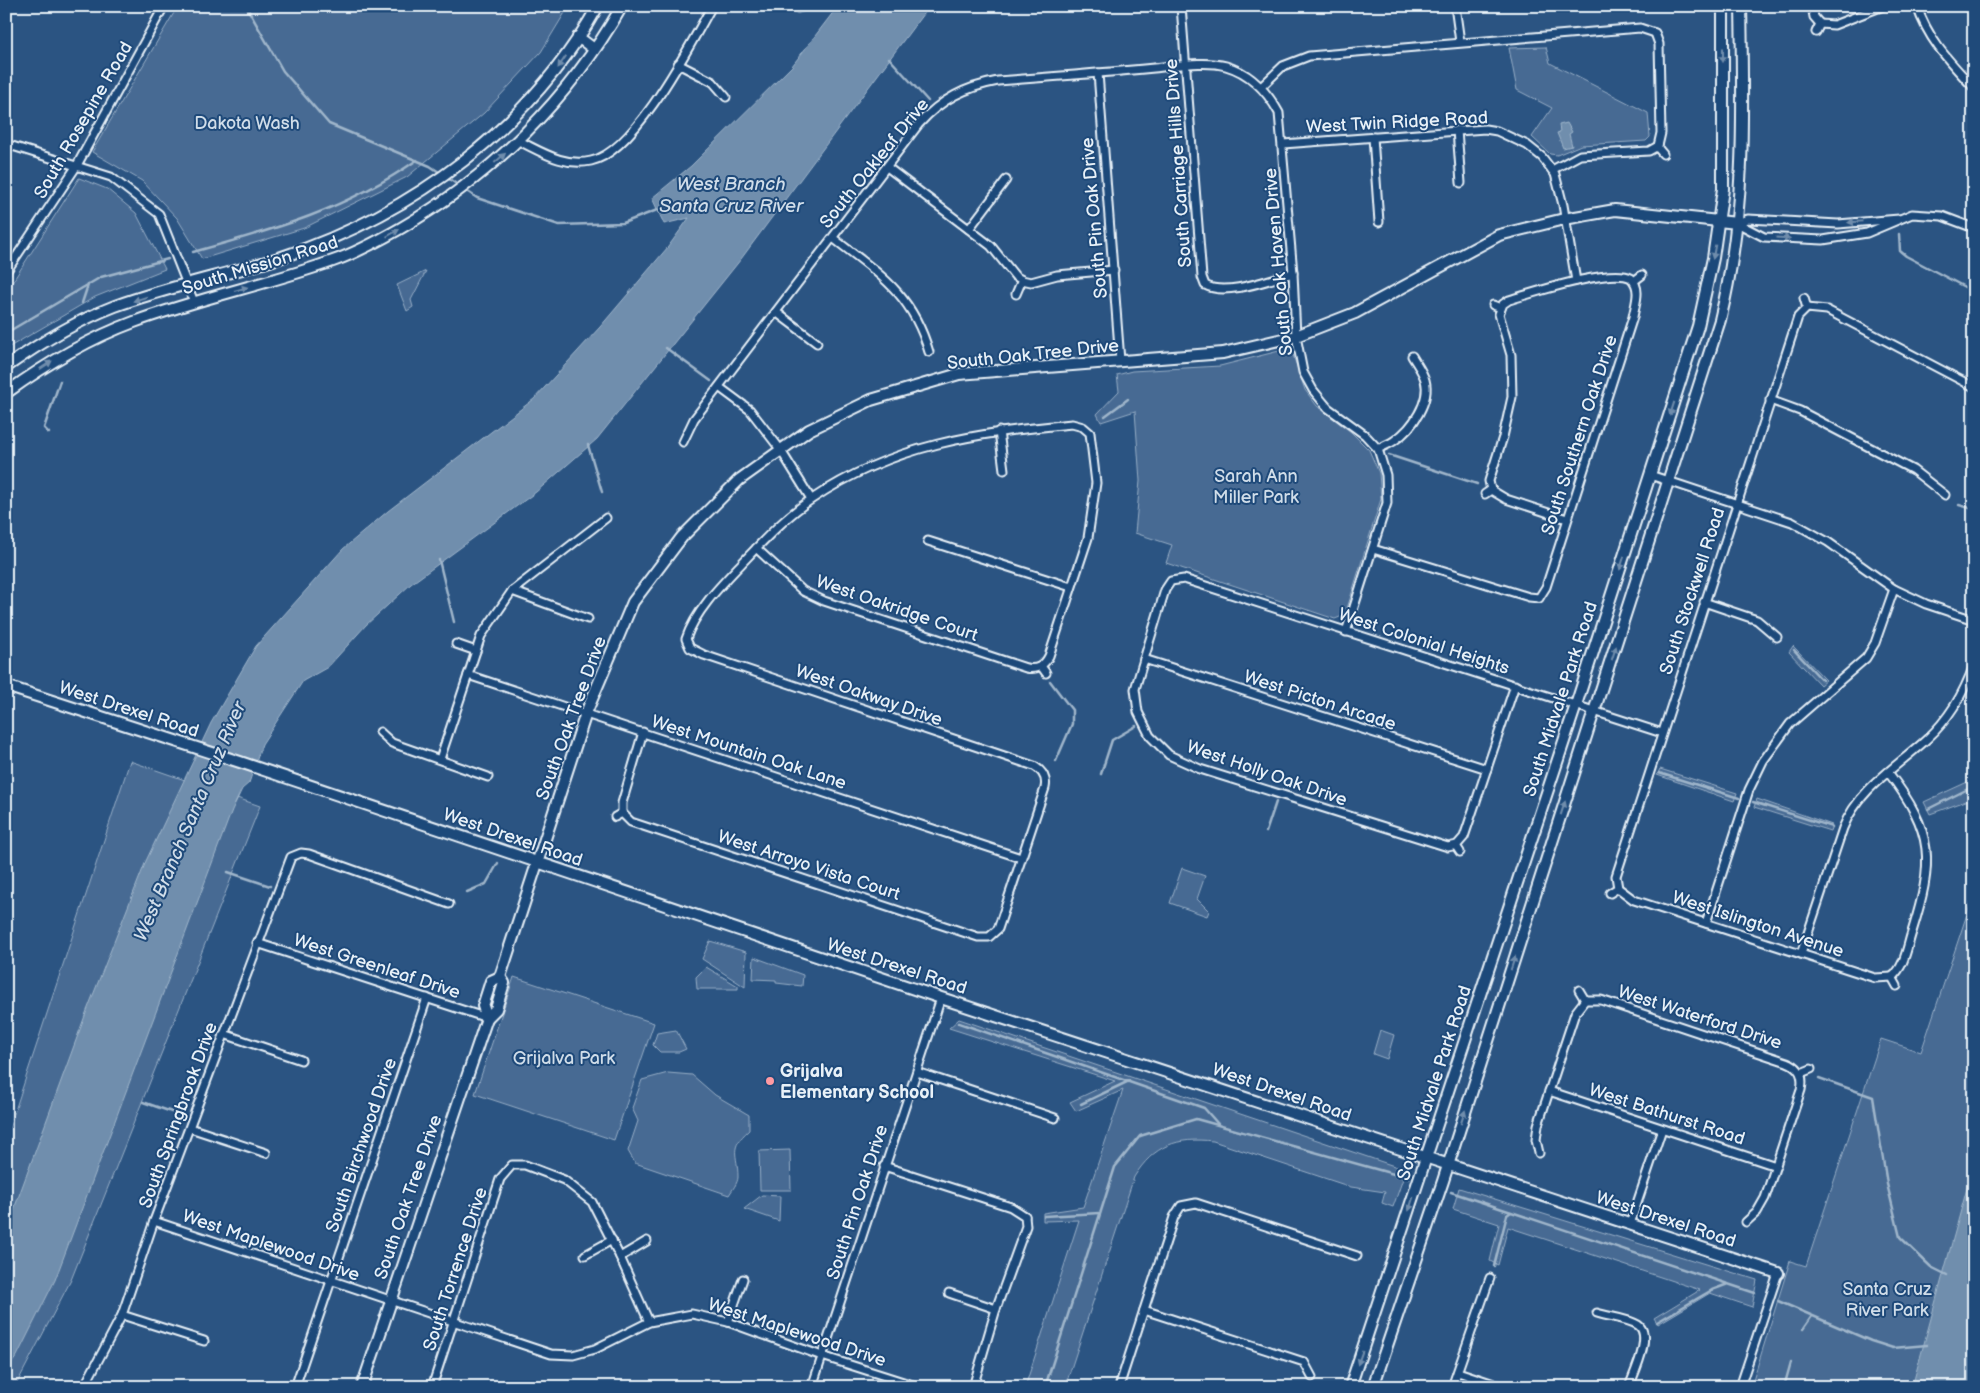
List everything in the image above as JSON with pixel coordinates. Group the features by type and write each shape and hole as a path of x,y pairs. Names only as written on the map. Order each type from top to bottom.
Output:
{"main road":[{"name":"South Mission Road","path":"6,367 48,338 114,307 281,257 328,240 375,219 431,186 459,166 538,92 578,38 598,6"},
{"name":"South Mission Road","path":"6,393 59,357 134,322 194,302 336,260 384,238 478,177 519,141 571,83 622,6"},
{"name":"South Midvale Park Road","path":"1350,1387 1576,705 1698,326 1720,220 1724,175 1723,6"},
{"name":"South Midvale Park Road","path":"1373,1387 1448,1164 1670,481 1720,320 1732,265 1744,146 1741,6"},
{"path":"578,38 594,49"},
{"name":"South Oak Tree Drive","path":"362,1387 487,1018 483,1006 488,989 491,981 500,977 586,714 633,602 682,537 739,480 780,449 814,428 864,403 959,374 1223,353 1296,336 1355,313 1500,235 1564,219 1615,210 1737,222"},
{"name":"West Drexel Road","path":"6,686 941,998 1080,1042 1778,1273"}],"street":[{"name":"South Rosepine Road","path":"6,272 76,167 164,6"},
{"path":"519,141 556,160 574,162 591,162 604,157 617,148 638,125 678,64 712,6"},
{"path":"796,7 806,6"},
{"name":"South Carriage Hills Drive","path":"1181,6 1202,277 1207,290 1221,290 1255,284 1293,273"},
{"path":"1455,6 1460,42"},
{"path":"1812,6 1814,17 1820,24 1834,25 1883,6"},
{"path":"1917,6 1922,22 1938,49 1974,88"},
{"path":"1816,32 1820,24"},
{"path":"1261,87 1283,66 1309,56 1640,28 1657,30 1661,133 1657,146 1649,151 1580,155 1552,170"},
{"path":"678,64 713,82 726,98"},
{"name":"South Oakleaf Drive","path":"683,442 694,419 886,167 927,116 943,101 964,90 998,81 1186,66"},
{"name":"South Oak Haven Drive","path":"1186,66 1226,66 1242,73 1261,87 1278,113 1283,144 1296,336 1303,372 1313,390 1328,408 1365,435 1378,449 1386,474 1387,503 1374,549 1346,632"},
{"name":"South Pin Oak Drive","path":"1098,73 1120,361"},
{"name":"West Twin Ridge Road","path":"1283,144 1485,129 1512,136 1542,157 1555,174 1563,205 1576,281"},
{"path":"1458,130 1461,183"},
{"path":"1373,137 1379,222"},
{"path":"6,144 111,177 159,214 194,302"},
{"path":"1657,146 1663,154"},
{"path":"886,167 997,252 1015,276 1022,280 1031,282 1057,275 1114,270"},
{"path":"969,229 1006,180"},
{"path":"1737,222 1764,237 1823,240 1867,233 1912,214 1942,216 1974,228"},
{"path":"1737,222 1748,219 1838,224 1904,218"},
{"path":"833,238 883,277 904,298 924,334 929,352"},
{"path":"1567,519 1488,492 1512,397 1511,355 1497,306 1509,300 1576,281 1624,276 1634,281 1642,275"},
{"path":"1016,294 1022,280"},
{"name":"South Southern Oak Drive","path":"1374,549 1541,600 1633,317 1638,294 1634,281"},
{"path":"1804,298 1807,308 1827,310 1974,387"},
{"name":"South Stockwell Road","path":"1618,888 1616,883 1617,870 1736,502 1795,323 1807,308"},
{"path":"776,312 816,343"},
{"path":"1378,449 1395,440 1409,428 1420,410 1426,393 1425,380 1412,356"},
{"path":"719,387 750,410 780,449 811,499"},
{"path":"1770,400 1808,415 1913,470 1945,495"},
{"path":"756,548 811,499 880,462 932,444 999,431 1072,424 1088,426 1096,483 1088,538 1048,656 1041,666 1046,673"},
{"path":"999,431 1004,470"},
{"path":"1650,475 1736,502 1804,527 1894,589 1926,604 1974,620"},
{"path":"440,759 481,636 512,591 606,518"},
{"path":"928,541 1071,587"},
{"name":"West Oakway Drive","path":"756,548 721,586 693,623 688,632 685,645 704,655 1034,766 1045,772 1045,788 1021,858"},
{"name":"West Oakridge Court","path":"756,548 804,591 824,601 1026,668 1036,669 1041,666"},
{"name":"West Colonial Heights","path":"1173,578 1188,580 1662,733"},
{"name":"West Holly Oak Drive","path":"1173,578 1165,590 1135,689 1138,712 1150,736 1169,755 1200,769 1448,848 1458,848 1464,837 1487,769"},
{"path":"1706,923 1749,790 1763,761 1779,738 1798,717 1866,658 1894,589"},
{"path":"512,591 588,619"},
{"path":"1704,602 1757,620 1777,637"},
{"path":"456,644 476,651"},
{"name":"West Picton Arcade","path":"1144,658 1487,769"},
{"path":"1802,954 1846,819 1861,796 1940,726 1960,697 1974,665"},
{"name":"West Mountain Oak Lane","path":"468,675 1021,858"},
{"path":"1487,769 1515,685"},
{"path":"380,732 392,743 488,777"},
{"path":"615,817 622,813 622,803 643,732"},
{"path":"1888,772 1911,802 1919,819 1925,837 1928,862 1922,900 1902,963 1892,977 1897,986"},
{"name":"West Arroyo Vista Court","path":"622,813 631,822 659,832 978,937 993,939 1021,858"},
{"name":"South Springbrook Drive","path":"84,1387 122,1315 154,1221 257,943 289,861 296,850 449,904"},
{"path":"1610,893 1618,888"},
{"name":"West Islington Avenue","path":"1618,888 1634,900 1875,978 1892,977"},
{"name":"West Greenleaf Drive","path":"257,943 487,1018"},
{"path":"1538,1153 1536,1132 1548,1091 1574,1013 1585,1000 1580,990"},
{"name":"South Birchwood Drive","path":"295,1387 427,998"},
{"name":"South Pin Oak Drive","path":"812,1387 941,998"},
{"name":"West Waterford Drive","path":"1585,1000 1601,1000 1787,1062 1798,1068 1801,1073"},
{"path":"224,1034 301,1060"},
{"path":"1746,1222 1761,1206 1776,1166 1801,1090 1801,1073 1811,1069"},
{"path":"917,1072 1055,1118"},
{"name":"West Bathurst Road","path":"1548,1091 1776,1166"},
{"path":"190,1128 266,1152"},
{"path":"1630,1224 1662,1129"},
{"name":"South Torrence Drive","path":"432,1387 500,1179 510,1163 520,1163 547,1173 564,1180 580,1190 599,1213 612,1240"},
{"path":"884,1166 1011,1207 1028,1215 1026,1226 996,1309 973,1387"},
{"path":"1119,1387 1174,1217 1184,1201 1200,1204 1357,1256"},
{"name":"West Maplewood Drive","path":"154,1221 551,1354 573,1355 595,1349 649,1322 692,1314 728,1322 822,1356 919,1387"},
{"path":"585,1255 612,1240 649,1322"},
{"path":"620,1257 648,1241"},
{"path":"1740,1387 1778,1273"},
{"path":"1452,1387 1490,1278"},
{"path":"728,1322 743,1279"},
{"path":"949,1293 996,1309"},
{"path":"1144,1310 1304,1362 1312,1377"},
{"path":"1597,1313 1632,1322 1640,1326 1644,1332 1645,1340 1629,1387"},
{"path":"122,1315 204,1341"},
{"path":"1458,1372 1503,1387"}],"green space":[{"name":"Dakota Wash","path":"178,6 569,6 541,52 484,113 407,177 304,228 202,259 177,218 142,181 92,152"},
{"path":"1546,47 1550,63 1648,113 1650,137 1646,141 1581,145 1557,155 1550,154 1532,137 1552,108 1517,90 1509,48"},
{"path":"79,178 107,189 136,213 165,269 95,297 6,349 6,292"},
{"path":"426,271 411,300 413,307 407,311 397,285"},
{"name":"Sarah Ann Miller Park","path":"1279,351 1287,351 1293,355 1305,390 1317,406 1351,432 1369,450 1379,473 1381,499 1345,615 1335,619 1166,563 1172,545 1135,533 1140,481 1135,411 1101,422 1097,414 1119,391 1117,375 1132,371 1220,366"},
{"path":"1793,646 1826,680 1820,685 1789,652"},
{"path":"130,761 260,806 71,1280 15,1387 6,1387 6,1138"},
{"path":"1660,769 1737,793 1734,801 1657,775"},
{"path":"1974,779 1974,798 1930,814 1924,802"},
{"path":"1757,799 1832,825 1830,831 1754,807"},
{"path":"1182,868 1205,876 1197,899 1209,911 1207,916 1170,903"},
{"name":"Santa Cruz River Park","path":"1974,893 1974,1387 1751,1387 1790,1261 1806,1266 1881,1039 1921,1052"},
{"path":"710,941 746,952 745,987 702,959"},
{"path":"754,957 803,975 802,986 776,983 776,980 753,979"},
{"path":"706,967 738,986 738,989 697,989 696,977"},
{"name":"Grijalva Park","path":"514,977 654,1023 614,1140 475,1094"},
{"path":"959,1019 1406,1170 1393,1207 1382,1203 1385,1192 1351,1187 1213,1141 1188,1140 1177,1142 1158,1150 1134,1177 1065,1387 1025,1387 1079,1220 1043,1221 1043,1213 1083,1207 1123,1090 1076,1111 1070,1102 1115,1081 949,1028"},
{"path":"676,1030 686,1049 679,1052 660,1052 653,1045 657,1033"},
{"path":"1380,1030 1394,1035 1387,1059 1373,1054"},
{"path":"668,1073 692,1075 715,1095 749,1115 749,1130 742,1136 736,1147 738,1179 729,1195 635,1163 628,1151 638,1121 632,1108 642,1080"},
{"path":"790,1150 791,1190 760,1190 759,1151"},
{"path":"1459,1188 1757,1280 1752,1307 1710,1293 1658,1324 1654,1318 1700,1290 1508,1227 1498,1265 1490,1261 1499,1224 1453,1209"},
{"path":"762,1195 780,1196 779,1221 744,1209"}],"water":[{"name":"West Branch Santa Cruz River","path":"838,6 929,6 741,259 597,439 536,492 411,584 366,625 328,667 303,681 262,744 249,783 242,789 232,810 55,1280 17,1356 6,1371 6,1231 86,1013 146,861 211,723 256,646 343,549 388,511 534,399 600,327 668,247 689,218 664,224 652,198 691,166 792,66"},
{"path":"1567,123 1572,132 1569,134 1572,146 1563,148 1557,133 1560,132 1559,125"},
{"path":"1974,1163 1974,1387 1912,1387"}],"waterway":[{"name":"Dakota Wash","path":"246,6 283,71 329,124 430,166 442,174"},
{"path":"889,58 928,101"},
{"path":"193,252 281,226 336,205 363,192 417,160"},
{"name":"Dakota Wash","path":"446,177 458,185"},
{"name":"Dakota Wash","path":"465,190 477,198 559,225 623,223 660,209"},
{"path":"1899,234 1900,251 1906,256 1974,292"},
{"path":"6,333 101,277 168,259"},
{"path":"82,303 88,285"},
{"path":"666,348 711,381"},
{"path":"49,433 44,428 60,381"},
{"path":"1105,416 1128,399"},
{"path":"588,445 602,492"},
{"path":"1389,455 1477,484"},
{"path":"1959,505 1974,509"},
{"path":"439,560 454,622"},
{"path":"1794,650 1822,680"},
{"path":"1050,681 1072,710 1072,724 1056,761"},
{"path":"1101,774 1112,740 1136,726"},
{"path":"1659,773 1739,798"},
{"path":"1928,809 1974,786"},
{"path":"1266,832 1276,802"},
{"path":"1753,802 1832,827"},
{"path":"467,892 486,884 498,863"},
{"path":"228,872 270,886"},
{"path":"959,1023 1204,1108 1218,1124"},
{"path":"1819,1078 1873,1097 1887,1184 1900,1237 1931,1267 1947,1275"},
{"path":"1081,1104 1129,1081"},
{"path":"143,1102 183,1116"},
{"path":"1045,1387 1115,1167 1140,1136 1196,1119 1408,1178"},
{"path":"1451,1192 1755,1293"},
{"path":"1494,1266 1507,1215 1511,1212"},
{"path":"1044,1216 1100,1213"},
{"path":"1657,1322 1712,1290 1728,1284"},
{"path":"1778,1301 1871,1341 1893,1348 1927,1345"},
{"path":"1803,1329 1812,1316"},
{"path":"1784,1387 1791,1362"}],"place":[{"name":"Grijalva Elementary School","path":"770,1081"}]}
